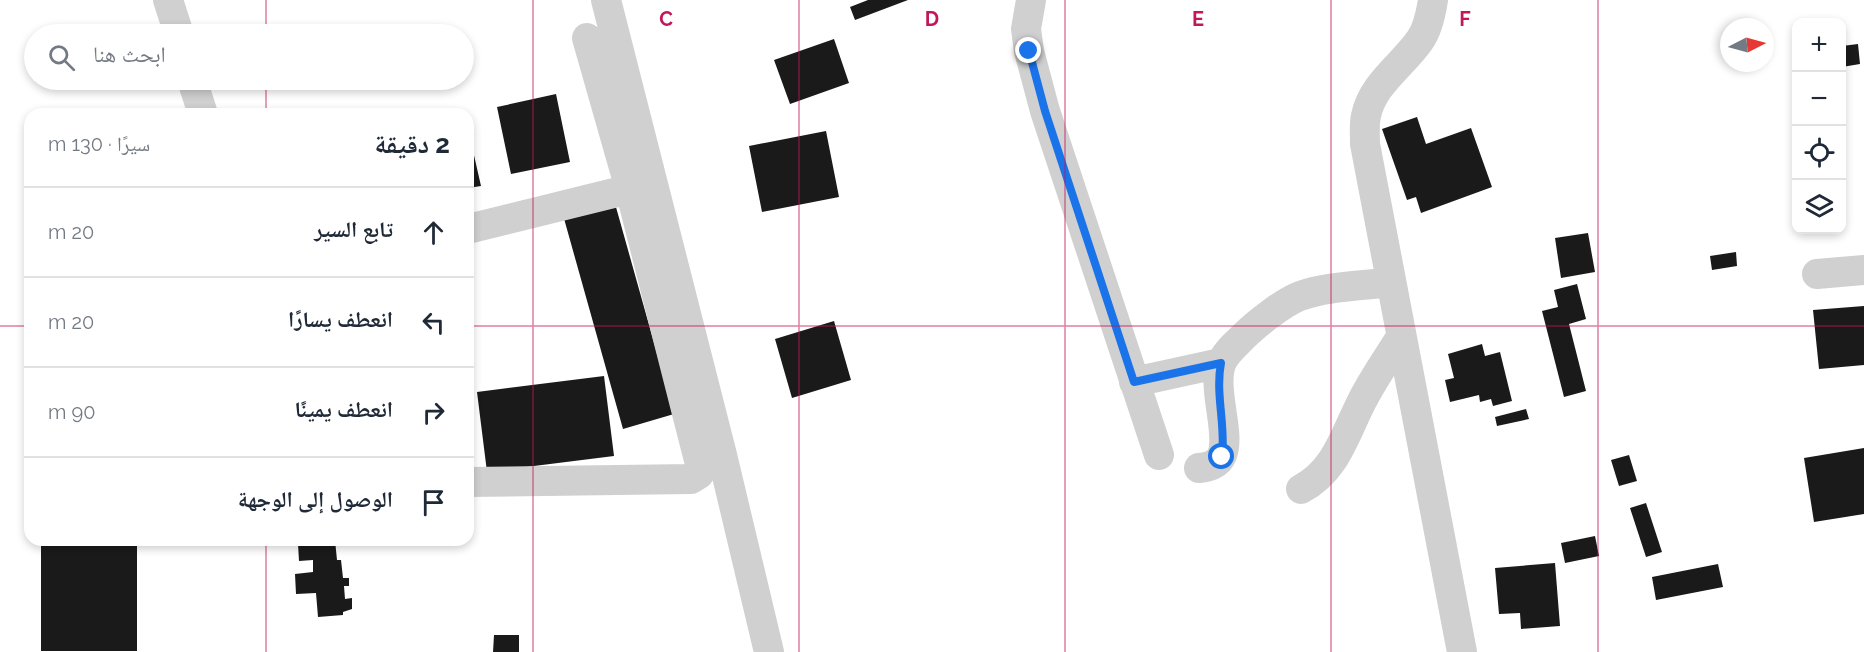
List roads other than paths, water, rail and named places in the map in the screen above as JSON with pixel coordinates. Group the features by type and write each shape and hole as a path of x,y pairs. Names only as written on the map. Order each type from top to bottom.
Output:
{"street":[{"path":"168,0 176,24"},
{"path":"606,0 722,455 769,652"},
{"path":"1031,0 1026,29 1029,51 1045,111 1159,455"},
{"path":"1433,0 1431,16 1421,39 1379,87 1372,99 1366,116 1365,144 1462,652"},
{"path":"474,482 691,479 699,474 701,468 630,189 586,38"},
{"path":"195,90 201,108"},
{"path":"474,228 630,189"},
{"path":"1817,274 1864,270"},
{"path":"1199,468 1211,466 1222,457 1224,440 1219,373 1221,363 1230,349 1252,328 1299,296 1391,282"},
{"path":"1301,489 1316,481 1329,465 1343,442 1362,401 1401,337"},
{"path":"1134,382 1221,363"}]}
